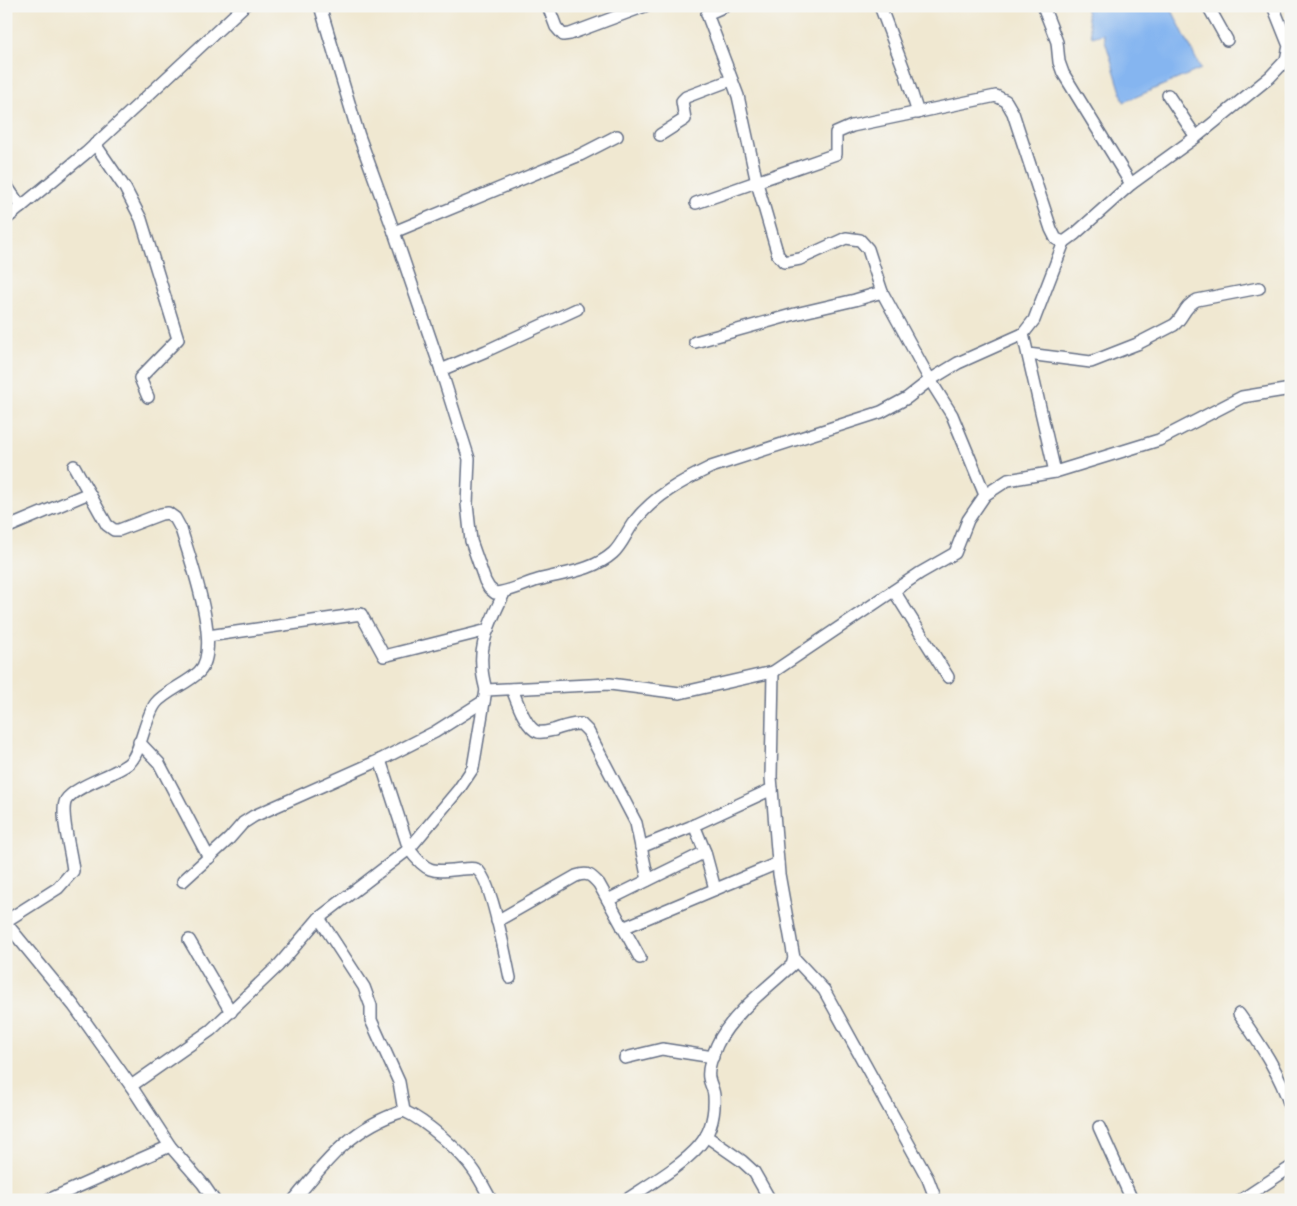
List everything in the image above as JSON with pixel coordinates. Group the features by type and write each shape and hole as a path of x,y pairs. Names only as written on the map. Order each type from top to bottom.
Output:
{"street":[{"path":"6,219 95,144 244,6"},
{"path":"320,6 359,136 441,370 469,459 467,504 471,541 489,588 495,593 504,593 539,580 566,574 607,558 615,551 634,522 646,508 668,490 686,479 711,467 881,412 907,398 930,380 958,363 1023,334 1034,320 1064,242 1131,184 1196,137 1270,77 1286,60 1290,45 1273,6"},
{"path":"548,6 556,28 563,34 570,34 645,6"},
{"path":"725,6 705,10 738,96 756,183 778,255 784,262 800,259 846,238 860,240 868,249 882,292 930,380 952,415 985,495"},
{"path":"880,6 918,113"},
{"path":"1043,6 1057,42 1059,62 1063,73 1131,184"},
{"path":"1208,6 1227,40"},
{"path":"660,135 686,119 682,101 686,97 731,80"},
{"path":"1168,95 1196,137"},
{"path":"696,203 836,154 836,133 852,126 996,96 1006,101 1013,113 1051,229 1056,239 1064,242"},
{"path":"394,232 580,155 617,136"},
{"path":"95,144 125,188 141,219 178,339 140,378 148,397"},
{"path":"6,185 21,207"},
{"path":"1028,354 1091,362 1137,344 1174,325 1179,321 1190,304 1197,300 1259,288"},
{"path":"695,342 882,292"},
{"path":"441,370 577,309"},
{"path":"1023,334 1055,472"},
{"path":"183,881 229,839 243,823 254,816 380,760 435,732 485,695 512,689 610,684 680,693 773,672 894,591 955,553 968,520 985,495 1008,480 1055,472 1159,440 1242,397 1291,389"},
{"path":"74,466 107,525 114,530 119,530 161,514 168,513 175,518 181,529 208,626 208,650 206,662 200,671 156,703 139,742 137,755 129,764 75,792 65,800 63,815 73,871 58,888 6,922 74,1006 131,1086 170,1146 203,1184 212,1199"},
{"path":"6,528 89,493"},
{"path":"894,591 948,677"},
{"path":"131,1086 211,1030 278,966 319,918 409,850 459,789 473,768 485,695 481,666 483,650 488,630 504,593"},
{"path":"208,636 361,614 384,656 488,630"},
{"path":"626,1200 686,1158 699,1146 706,1136 712,1123 714,1095 709,1076 709,1067 718,1044 732,1023 755,998 792,965 794,958 778,863 772,789 773,672"},
{"path":"512,689 525,720 538,732 548,732 574,724 581,724 588,731 636,823 648,880"},
{"path":"139,742 159,763 209,858"},
{"path":"380,760 409,850 417,862 434,872 476,869 481,873 491,894 510,978"},
{"path":"641,847 772,789"},
{"path":"694,825 705,852 716,889"},
{"path":"608,900 705,852"},
{"path":"623,928 778,863"},
{"path":"497,921 576,876 585,873 590,875 599,884 640,958"},
{"path":"319,918 364,988 371,1006 371,1020 399,1082 404,1111"},
{"path":"189,940 230,1012"},
{"path":"794,958 824,990 928,1179 934,1199"},
{"path":"1239,1014 1266,1052 1283,1084 1291,1108"},
{"path":"625,1058 662,1050 713,1057"},
{"path":"294,1200 331,1155 353,1136 371,1125 404,1111 417,1117 458,1151 475,1171 491,1200"},
{"path":"1099,1127 1132,1200"},
{"path":"706,1136 742,1161 754,1172 770,1200"},
{"path":"48,1200 170,1146"},
{"path":"1241,1200 1291,1167"}],"water":[{"path":"1085,6 1170,6 1201,69 1124,102 1103,34 1092,37"}]}
